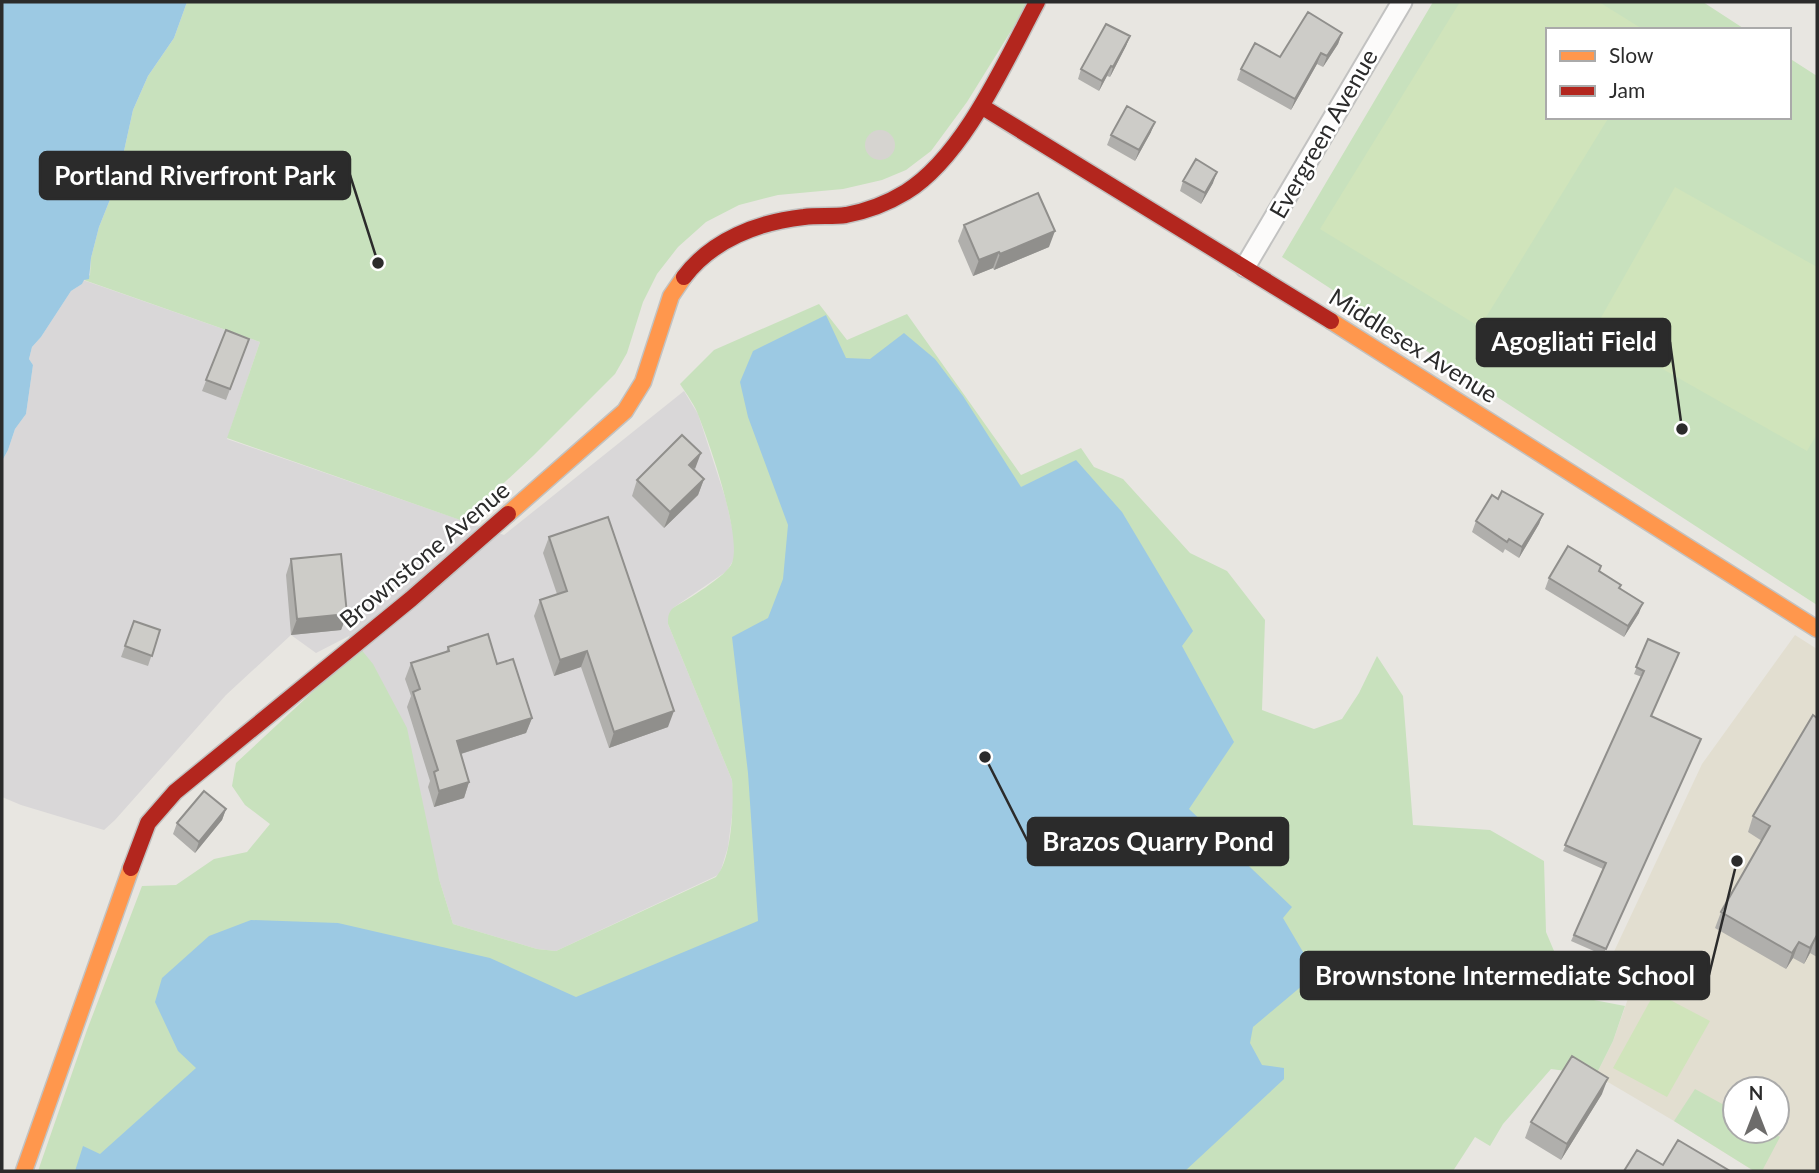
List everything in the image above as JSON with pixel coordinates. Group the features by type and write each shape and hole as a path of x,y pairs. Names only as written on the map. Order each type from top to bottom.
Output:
{"street":[{"name":"Brownstone Avenue","path":"24,1171 136,853 148,823 160,807 192,777 411,599 625,411 646,374 671,296 686,274 705,255 729,238 757,227 802,218 860,213 891,200 927,176 949,154 981,106 1037,2"},
{"name":"Evergreen Avenue","path":"1245,267 1402,2"},
{"name":"Middlesex Avenue","path":"981,106 1245,267 1817,629"}],"shaded area":[{"path":"880,130 891,134 895,145 891,156 880,160 869,156 865,145 869,134"},
{"path":"83,280 260,342 227,439 504,535 684,391 698,414 726,500 734,536 734,559 727,571 673,608 668,624 732,780 734,800 728,847 720,873 556,951 537,949 453,924 439,879 349,636 316,653 291,635 226,695 104,830 2,797 2,461 15,429 26,414 33,365 29,359 32,347 71,291 82,284"},
{"path":"1795,635 1817,649 1817,1171 1754,1171 1596,1075 1613,1041 1641,962 1611,958 1702,764"}],"green space":[{"path":"187,2 1029,2 967,102 931,151 906,170 882,180 843,189 778,195 739,205 706,222 678,247 657,274 643,302 627,353 615,374 463,521 227,438 260,342 84,280 90,275 91,258 99,227 111,197 133,110 148,76 174,38"},
{"path":"1433,2 1703,2 1743,28 1546,28 1546,119 1791,119 1791,59 1817,76 1817,605 1282,257"},
{"path":"1460,2 1599,2 1641,28 1546,28 1546,119 1608,119 1480,327 1320,229"},
{"path":"1675,187 1817,267 1817,434 1807,451 1594,330"},
{"path":"819,304 847,340 907,314 1021,475 1081,448 1094,467 1123,479 1190,553 1227,571 1265,620 1262,710 1314,729 1342,719 1359,693 1377,656 1403,696 1413,825 1490,830 1544,861 1546,932 1573,996 1625,1006 1613,1041 1596,1075 1551,1069 1503,1124 1490,1146 1475,1137 1453,1171 38,1171 87,1030 142,886 176,885 214,859 247,852 270,824 245,805 232,786 236,763 360,648 373,664 407,728 439,879 453,924 537,949 556,951 716,877 726,858 729,845 732,780 668,619 673,608 729,568 734,550 733,533 717,469 697,413 680,384 714,350"},
{"path":"1655,992 1710,1021 1667,1097 1613,1068"},
{"path":"1695,1089 1721,1103 1721,1145 1776,1145 1762,1171 1754,1171 1674,1121"}],"water":[{"path":"2,2 187,2 174,38 148,76 133,110 111,197 99,227 89,279 71,291 32,347 29,359 33,365 26,414 15,429 2,461"},
{"path":"826,315 846,358 870,359 904,333 935,359 963,396 1021,487 1076,460 1122,512 1193,631 1182,646 1234,742 1189,809 1292,907 1283,918 1316,974 1253,1027 1250,1043 1262,1065 1284,1068 1284,1079 1185,1171 75,1171 83,1146 100,1154 196,1068 178,1051 155,1002 162,978 209,936 251,920 338,923 490,958 576,997 758,921 748,773 732,637 768,618 783,579 788,525 748,417 740,382 753,351"}],"building":[{"path":"1308,12 1342,33 1327,56 1321,53 1295,99 1241,69 1255,43 1280,57"},
{"path":"1106,24 1130,36 1102,81 1081,69"},
{"path":"1127,106 1155,122 1139,150 1111,135"},
{"path":"1196,159 1217,172 1205,193 1183,181"},
{"path":"1038,193 1055,231 979,260 964,225"},
{"path":"226,330 249,339 230,389 206,380"},
{"path":"682,435 701,453 689,465 704,479 670,512 637,480"},
{"path":"1502,491 1543,514 1522,547 1509,539 1507,542 1476,521 1492,495 1498,499"},
{"path":"608,517 674,711 614,732 587,651 560,660 540,600 567,591 549,537"},
{"path":"1568,546 1601,566 1599,571 1643,603 1628,626 1549,578"},
{"path":"341,554 347,614 297,619 291,559"},
{"path":"134,621 160,630 152,656 125,646"},
{"path":"488,634 497,664 513,659 532,718 457,741 469,782 439,791 434,772 438,770 413,692 420,689 411,663 449,651 448,647"},
{"path":"1648,639 1679,653 1651,716 1701,739 1606,949 1574,935 1606,863 1565,845 1644,671 1636,667"},
{"path":"1813,715 1817,718 1817,938 1810,948 1799,942 1792,953 1721,912 1770,826 1753,816"},
{"path":"204,791 226,809 199,842 177,823"},
{"path":"1572,1056 1608,1078 1567,1144 1531,1122"},
{"path":"1678,1140 1730,1171 1624,1171 1637,1150 1663,1165"}],"traffic: slow":[{"path":"508,514 625,411 643,382 671,296 684,277"},
{"path":"1331,321 1817,629"},
{"path":"24,1171 131,868"}],"traffic: jam":[{"path":"684,277 695,264 722,243 753,228 787,219 846,215 869,209 899,196 927,176 946,156 981,106 1037,2"},
{"path":"981,106 1331,321"},
{"path":"131,868 148,823 175,792 411,599 508,514"}],"place":[{"name":"Portland Riverfront Park","path":"378,263"},
{"name":"Agogliati Field","path":"1682,429"},
{"name":"Brazos Quarry Pond","path":"985,757"},
{"name":"Brownstone Intermediate School","path":"1737,861"}]}
